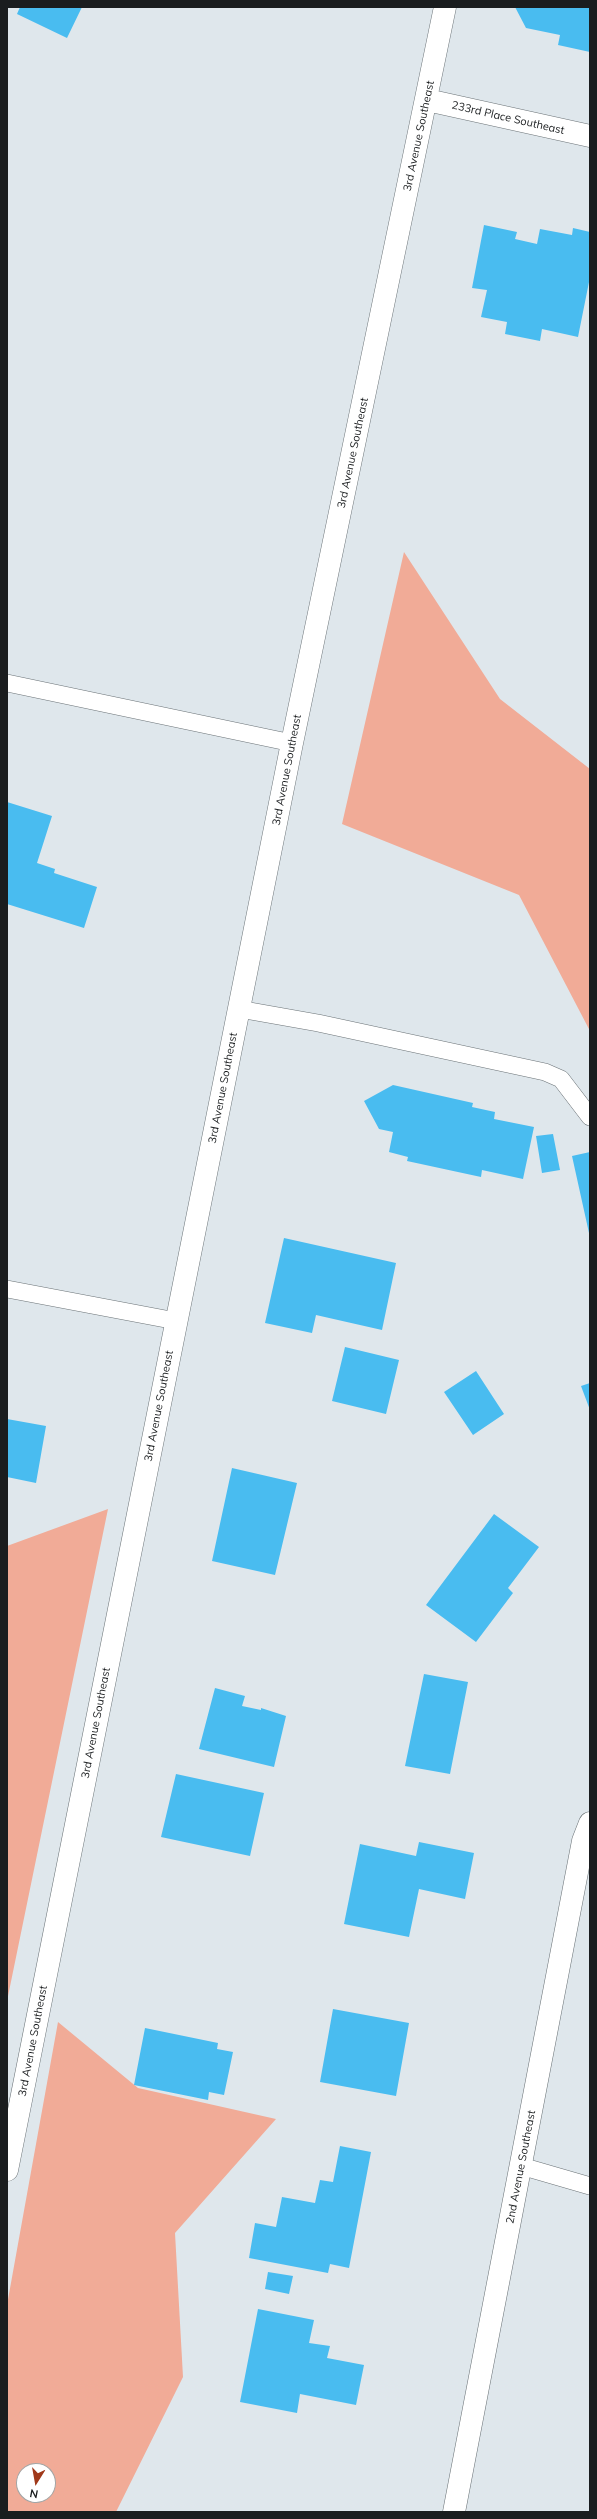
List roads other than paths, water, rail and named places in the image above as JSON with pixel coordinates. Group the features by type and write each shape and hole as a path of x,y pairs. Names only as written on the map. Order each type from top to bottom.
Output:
{"street":[{"name":"3rd Avenue Southeast","path":"7,2170 292,743 427,100 445,7"},
{"name":"233rd Place Southeast","path":"427,100 590,136"},
{"name":"2nd Avenue Southeast","path":"454,2512 584,1841 590,1823"}],"lane":[{"path":"7,684 292,743"},
{"path":"239,1009 318,1023 545,1072 561,1079 590,1117"},
{"path":"7,1289 176,1321"},
{"path":"521,2166 590,2186"}]}
